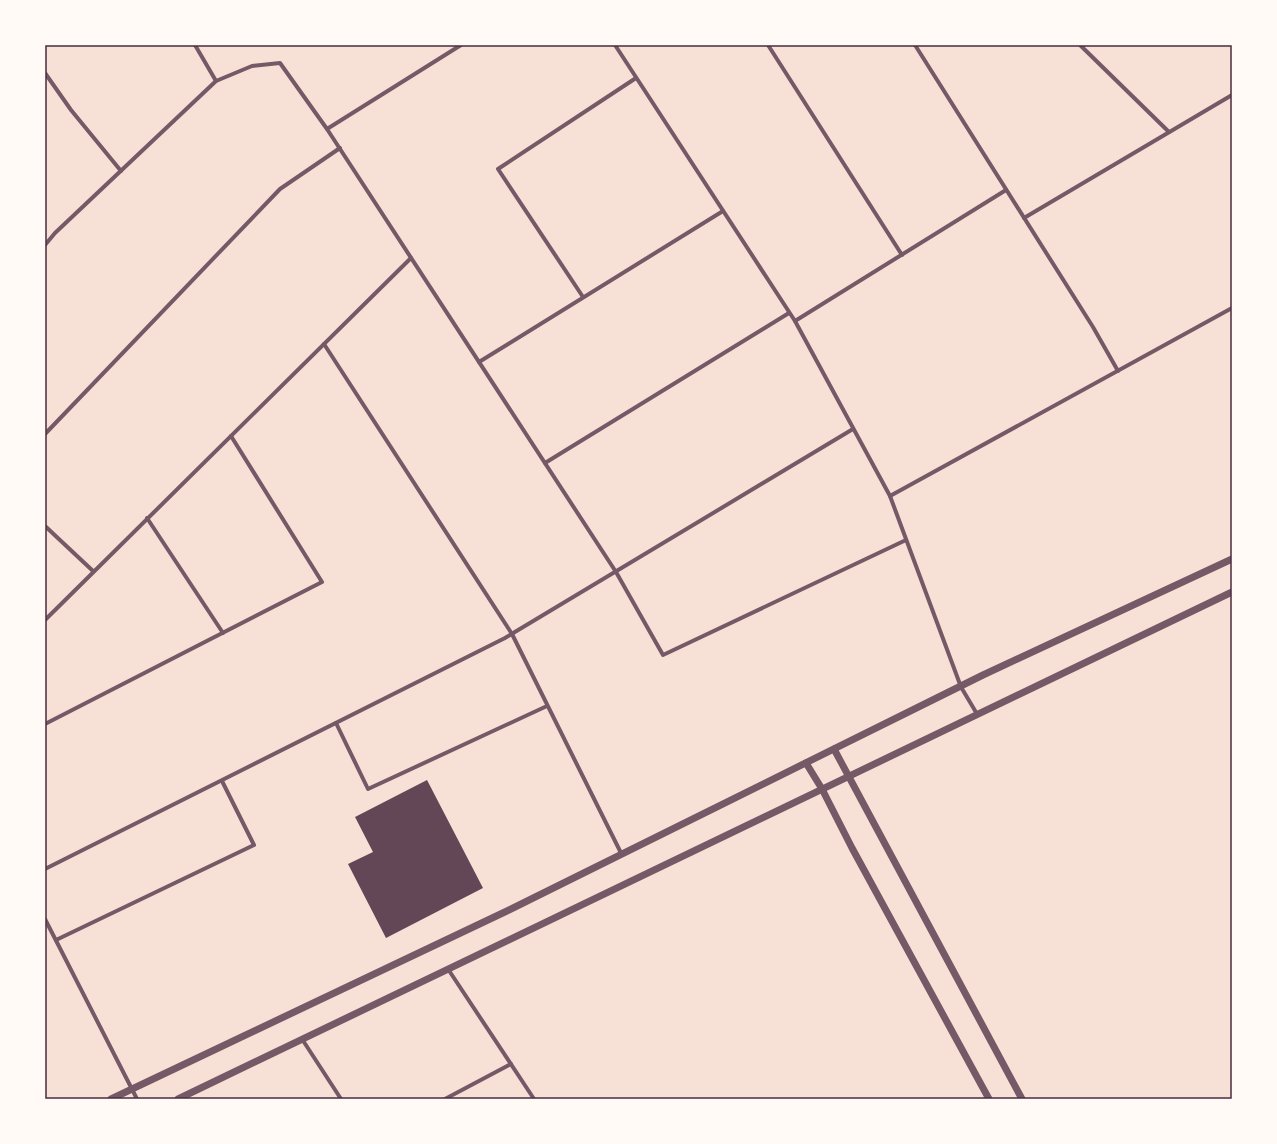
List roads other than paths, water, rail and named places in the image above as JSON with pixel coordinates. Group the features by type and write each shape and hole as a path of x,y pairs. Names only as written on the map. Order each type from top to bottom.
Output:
{"street":[{"path":"195,45 216,81"},
{"path":"327,129 461,45"},
{"path":"615,45 795,321 890,496 961,687 977,714"},
{"path":"768,45 902,255"},
{"path":"915,45 1093,327 1118,371"},
{"path":"1080,45 1169,132"},
{"path":"45,244 216,81 252,66 280,63 340,148 616,572 663,655 906,540"},
{"path":"45,73 72,110 121,171"},
{"path":"583,298 498,169 636,78"},
{"path":"1024,218 1232,95"},
{"path":"45,434 280,189 340,148"},
{"path":"795,321 1006,190"},
{"path":"479,362 723,211"},
{"path":"45,620 411,258"},
{"path":"890,496 1232,308"},
{"path":"545,463 789,313"},
{"path":"324,344 512,634 622,854"},
{"path":"45,869 512,634 853,429"},
{"path":"45,724 322,582 231,436"},
{"path":"147,518 223,633"},
{"path":"45,526 93,571"},
{"path":"111,1099 495,917 961,687 1232,559"},
{"path":"178,1099 1232,592"},
{"path":"336,723 368,789 547,706"},
{"path":"834,749 1020,1098"},
{"path":"806,763 822,789 852,848 989,1099"},
{"path":"56,940 254,845 222,781"},
{"path":"45,919 137,1099"},
{"path":"448,969 534,1099"},
{"path":"302,1039 341,1099"},
{"path":"445,1099 511,1064"}]}
